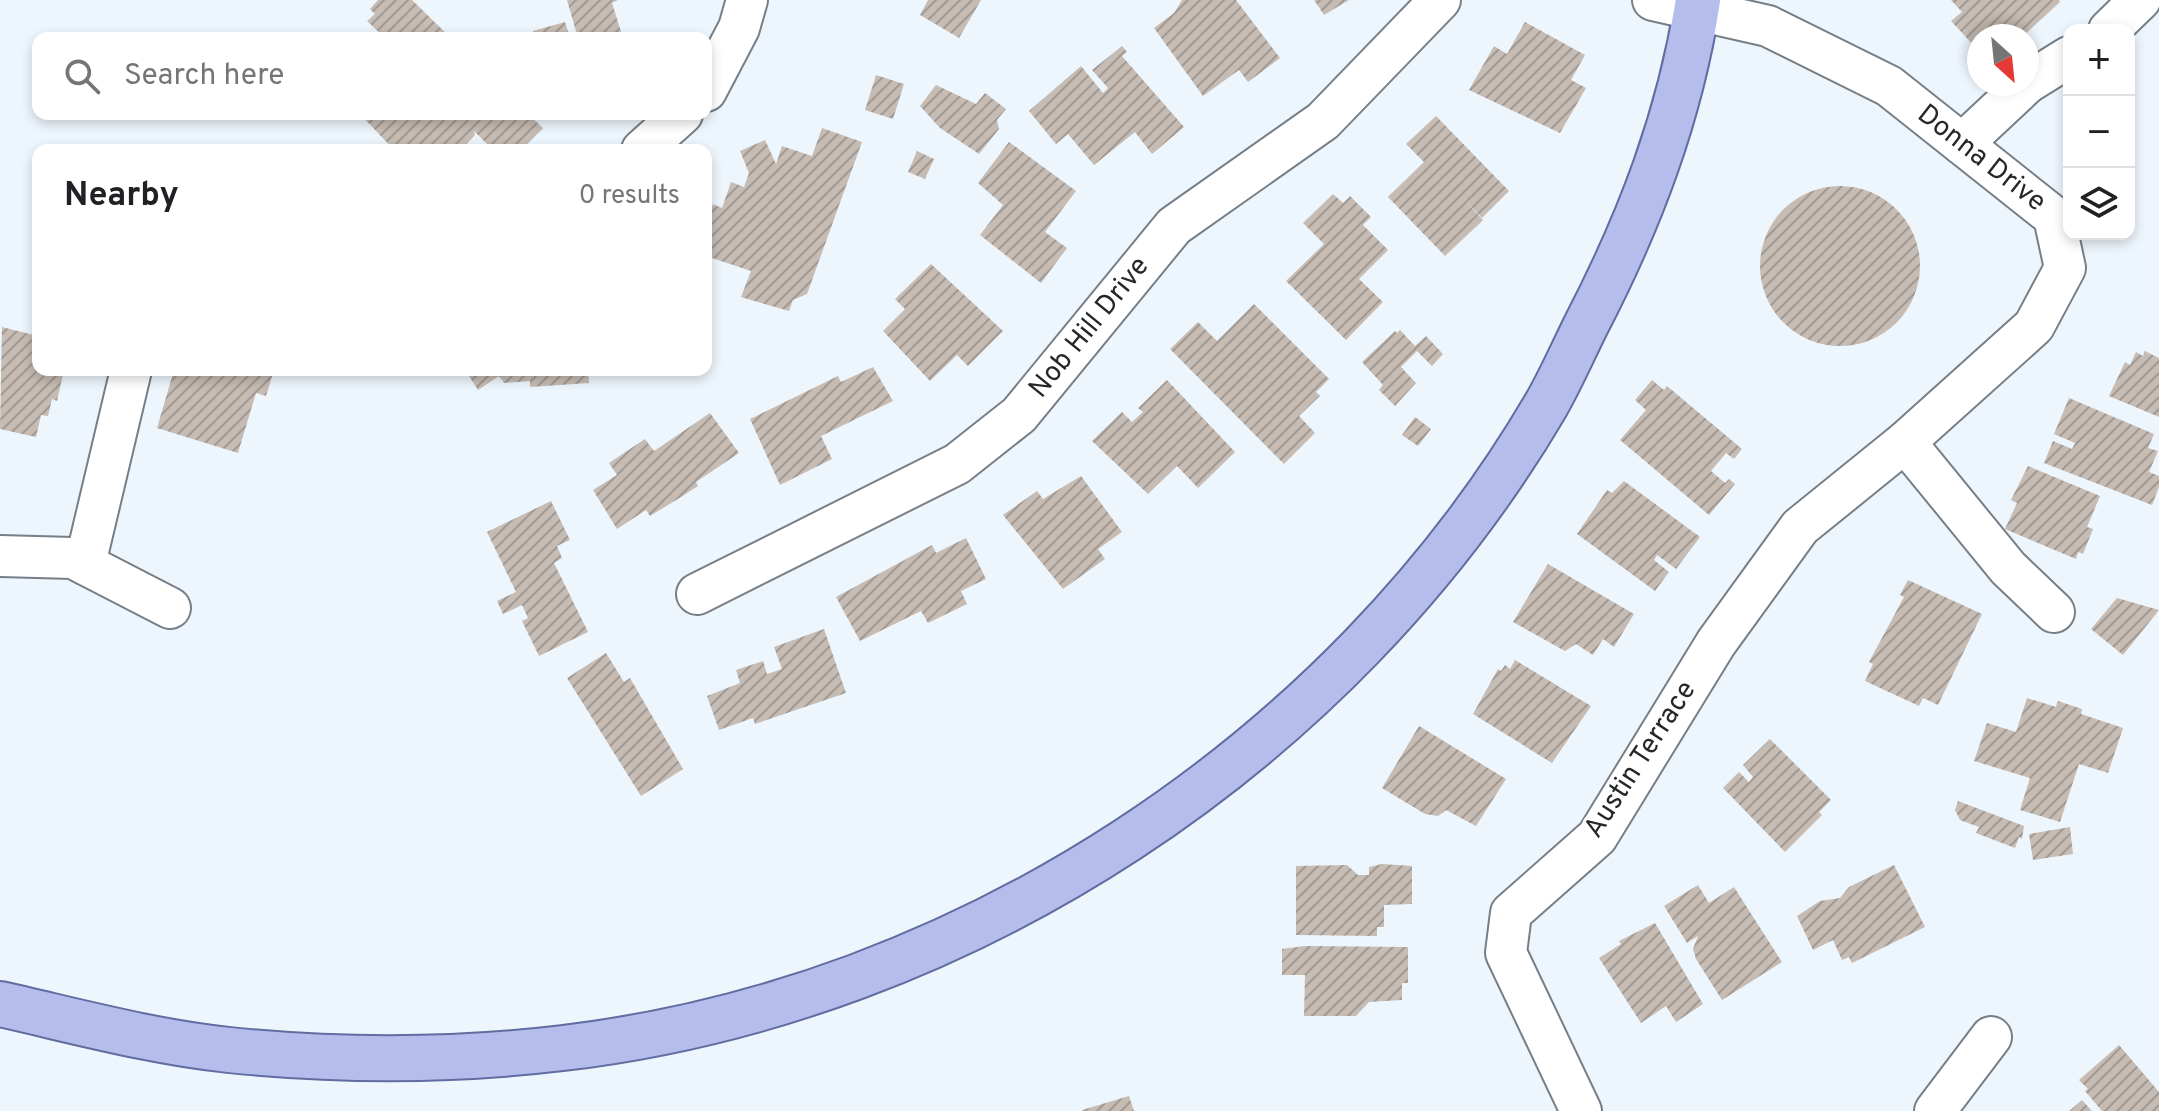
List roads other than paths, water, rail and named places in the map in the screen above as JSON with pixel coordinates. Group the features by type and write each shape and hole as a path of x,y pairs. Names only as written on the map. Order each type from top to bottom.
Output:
{"main road":[{"path":"0,1004 139,1036 228,1050 435,1057 569,1048 706,1022 840,982 968,928 1070,876 1202,787 1282,722 1362,646 1473,512 1546,405 1634,225 1661,156 1678,99 1698,5"}],"street":[{"path":"712,80 739,28 747,0"},
{"name":"Nob Hill Drive","path":"697,594 957,464 1019,415 1174,226 1323,121 1440,0"},
{"name":"Donna Drive","path":"1653,0 1698,5 1768,26 1889,86 2054,217 2065,268 2034,326 1905,442"},
{"path":"2115,24 2140,0"},
{"path":"2039,76 2063,61"},
{"path":"1962,144 2014,96"},
{"path":"649,144 675,120"},
{"path":"85,564 130,376"},
{"path":"1905,442 2008,568 2054,612"},
{"name":"Austin Terrace","path":"1581,1111 1506,953 1511,913 1597,837 1716,643 1800,527 1905,442"},
{"path":"0,556 73,558 170,608"},
{"path":"1935,1111 1991,1037"}]}
